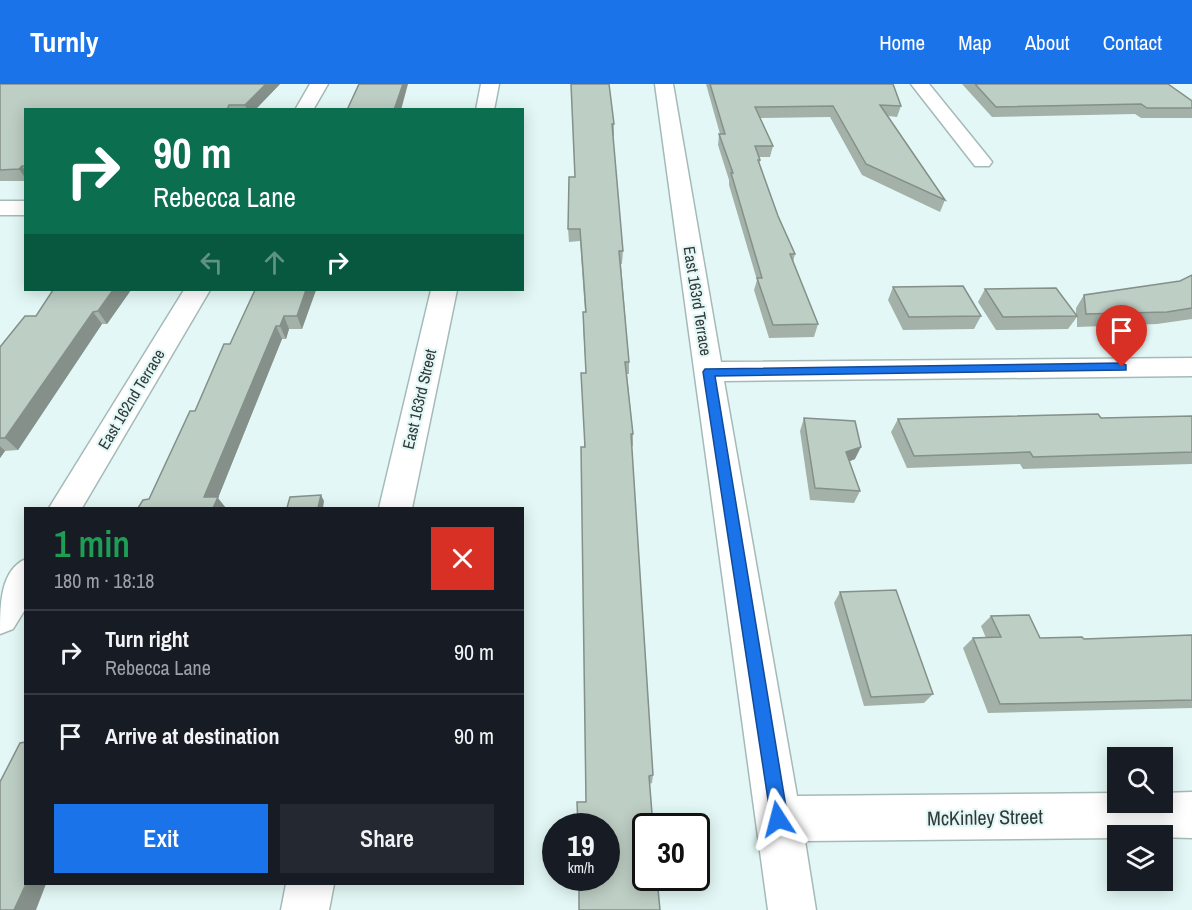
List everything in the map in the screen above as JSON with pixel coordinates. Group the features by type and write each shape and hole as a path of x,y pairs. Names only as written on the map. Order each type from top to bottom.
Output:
{"street":[{"path":"305,108 319,84"},
{"path":"485,108 490,84"},
{"name":"East 163rd Terrace","path":"664,84 792,910"},
{"path":"920,84 982,162"},
{"path":"0,208 24,208"},
{"name":"East 162nd Terrace","path":"66,507 196,291"},
{"name":"East 163rd Street","path":"395,507 444,291"},
{"path":"709,372 1192,367"},
{"path":"0,617 24,577"},
{"name":"McKinley Street","path":"778,819 1192,815"},
{"path":"304,910 310,885"}],"building":[{"path":"0,84 266,84 245,105 229,105 228,108 24,108 24,166 19,169 0,170"},
{"path":"359,84 403,84 395,108 348,108"},
{"path":"571,84 609,84 623,251 619,251 629,362 625,362 633,434 631,434 653,775 649,776 652,813 632,813 632,891 658,891 660,910 579,910 579,891 620,891 620,813 577,813 577,802 586,802 581,447 585,447 581,373 586,373 583,312 586,312 580,229 568,229 569,177 575,177"},
{"path":"710,84 893,84 901,106 880,105 945,200 866,164 833,106 755,107 773,146 755,146 760,160 758,160 778,216 795,254 790,254 818,324 773,325 757,278 762,278 731,173 733,173 719,134 725,134"},
{"path":"975,84 1168,84 1192,101 1192,108 1147,108 1141,104 996,107"},
{"path":"1192,275 1192,308 1167,312 1086,314 1084,295 1180,281"},
{"path":"963,286 981,316 909,317 893,287"},
{"path":"1056,288 1077,316 1003,317 985,289"},
{"path":"52,291 112,291 98,311 93,312 5,438 0,438 0,347 25,316 36,316"},
{"path":"255,291 306,291 297,316 284,316 280,326 276,326 204,497 218,497 213,507 139,507 143,500 149,499 190,411 195,411 224,344 230,344"},
{"path":"1098,414 1101,418 1192,416 1192,452 1033,457 1030,452 914,456 898,419"},
{"path":"804,418 855,421 861,447 846,452 860,491 815,488"},
{"path":"321,495 318,507 287,507 290,497"},
{"path":"896,590 933,694 871,697 840,592"},
{"path":"1029,615 1040,638 1082,637 1084,639 1192,635 1192,700 1000,704 973,638 1001,637 991,616"},
{"path":"24,742 26,885 14,910 0,910 0,782 20,743"}],"route":[{"path":"778,819 709,372 1122,367"}]}
